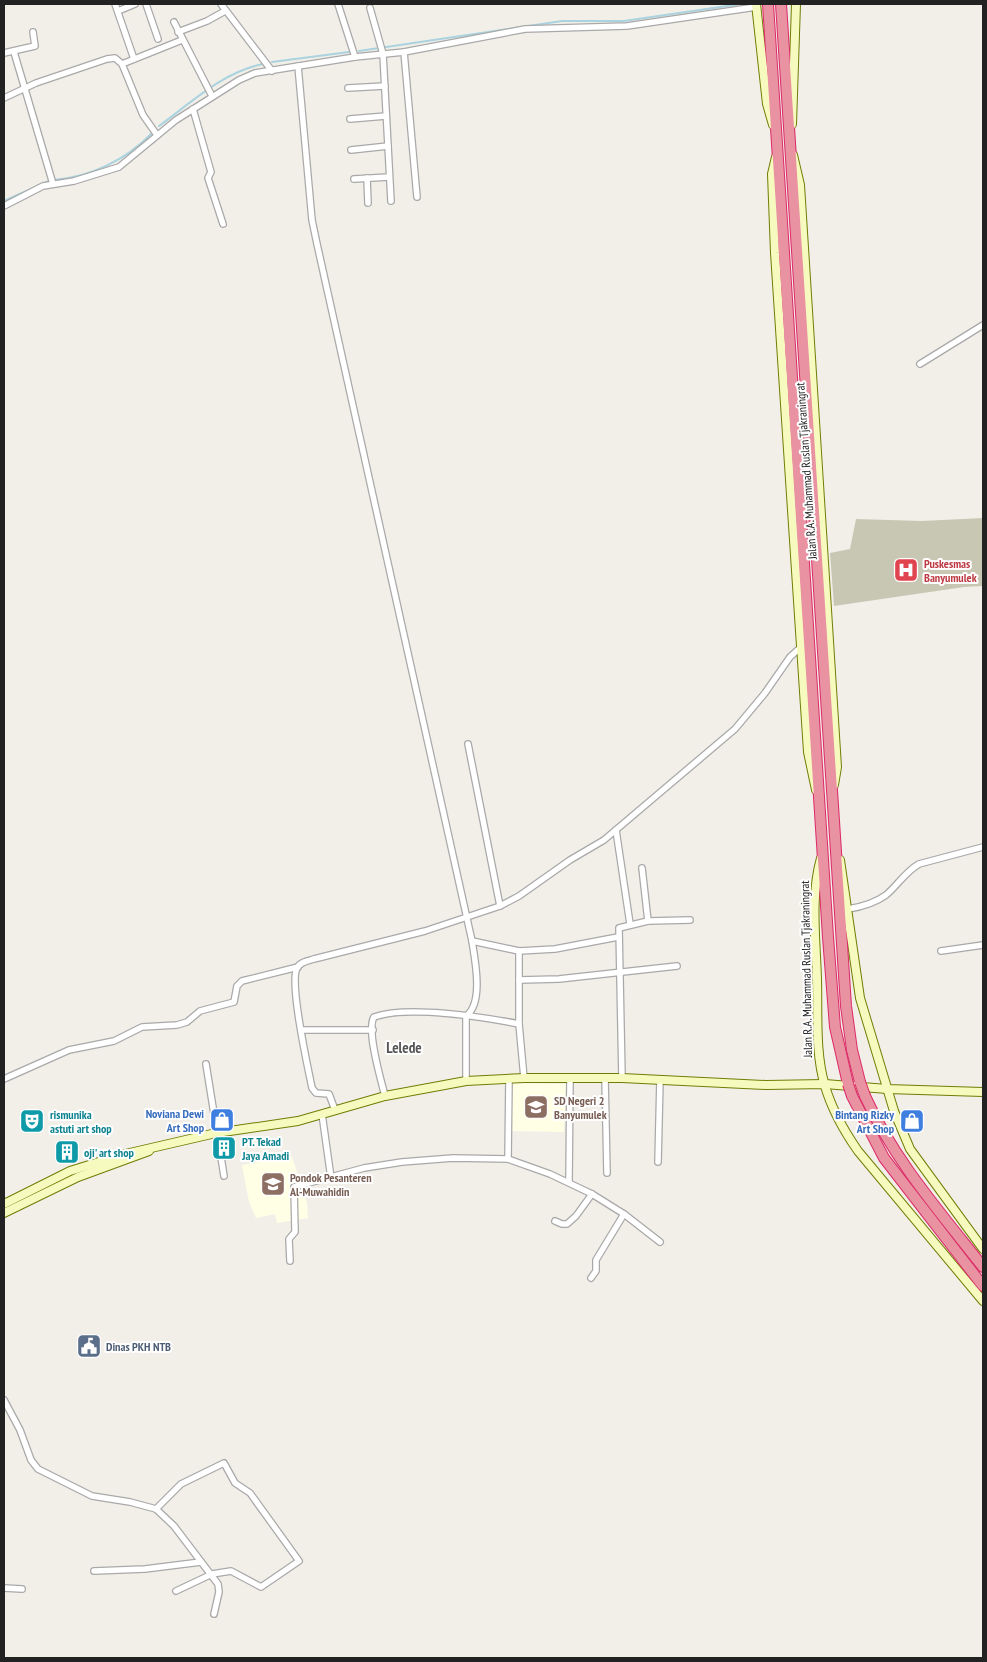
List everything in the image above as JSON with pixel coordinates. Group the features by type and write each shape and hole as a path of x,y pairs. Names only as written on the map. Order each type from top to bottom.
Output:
{"highway":[{"name":"Jalan R.A. Muhammad Ruslan Tjakraningrat","path":"781,4 847,1024 860,1082 882,1132 904,1167 983,1267"},
{"name":"Jalan R.A. Muhammad Ruslan Tjakraningrat","path":"768,6 818,795 833,1006 839,1048 852,1096 884,1158 983,1286"}],"street":[{"path":"115,4 134,59"},
{"path":"118,11 135,4"},
{"path":"146,4 158,39"},
{"path":"221,4 272,71"},
{"path":"338,4 355,57"},
{"name":"Jalan R.A. Muhammad Ruslan Tjakraningrat","path":"789,134 794,107 796,4"},
{"path":"4,206 52,181 74,180 119,167 131,159 157,135 211,95 246,76 355,57 404,52 525,29 626,26 756,5"},
{"name":"Jalan R.A. Muhammad Ruslan Tjakraningrat","path":"756,5 768,104 776,135"},
{"path":"370,8 383,54 390,201"},
{"path":"178,32 207,21 226,11"},
{"path":"174,22 211,95"},
{"path":"4,53 35,46 33,32"},
{"path":"122,64 182,40"},
{"path":"14,52 23,88 52,181"},
{"path":"404,52 417,197"},
{"path":"4,98 23,88 110,58 118,59 122,64 143,115 157,135"},
{"path":"298,66 312,220 472,941 476,976 475,1000 471,1012 466,1016"},
{"path":"348,88 385,86"},
{"path":"193,109 211,172 208,178 222,224"},
{"path":"350,119 386,116"},
{"path":"351,150 388,146"},
{"name":"Jalan R.A. Muhammad Ruslan Tjakraningrat","path":"778,154 772,179 801,647 808,752 811,773 818,795"},
{"path":"354,179 389,177"},
{"path":"367,178 368,203"},
{"path":"920,364 983,325"},
{"path":"335,1110 328,1094 317,1094 312,1089 301,1030 296,976 298,968 302,963 425,931 500,906 543,880 570,860 593,848 736,729 765,693 790,657 801,647"},
{"path":"468,744 500,906"},
{"path":"616,830 630,924"},
{"name":"Jalan R.A. Muhammad Ruslan Tjakraningrat","path":"836,847 843,874 860,998 900,1129 910,1149 982,1247"},
{"path":"848,909 860,907 886,894 911,868 919,864 983,847"},
{"name":"Jalan R.A. Muhammad Ruslan Tjakraningrat","path":"822,853 815,884 815,912 818,1021 825,1084 841,1124 858,1151 983,1302"},
{"path":"642,868 648,921"},
{"path":"622,1078 619,928 648,921 690,920"},
{"path":"472,941 519,951 555,949 618,937"},
{"path":"941,951 983,945"},
{"path":"519,951 519,1024 524,1078"},
{"path":"519,980 559,979 677,966"},
{"path":"4,1079 34,1067 54,1055 81,1046 114,1041 142,1027 182,1024 200,1011 234,1002 237,986 242,981 298,968"},
{"path":"385,1096 372,1030 373,1018 402,1013 466,1016 519,1024"},
{"path":"466,1016 466,1081"},
{"path":"301,1030 372,1030"},
{"path":"206,1064 224,1176"},
{"path":"4,1204 83,1170 135,1158 159,1145 216,1133 285,1124 385,1096 466,1081 509,1078 622,1078 766,1085 825,1084 887,1089 983,1092"},
{"path":"508,1159 509,1078"},
{"path":"569,1182 570,1078"},
{"path":"606,1078 607,1173"},
{"path":"658,1162 660,1080"},
{"path":"322,1114 331,1178"},
{"path":"290,1261 289,1239 294,1232 292,1188 364,1168 402,1162 470,1158 508,1159 569,1182 624,1214 660,1242"},
{"path":"4,1213 83,1170"},
{"path":"555,1221 562,1224 568,1222 592,1194"},
{"path":"591,1278 596,1271 596,1260 624,1214"},
{"path":"4,1400 20,1430 30,1460 38,1469 92,1496 130,1502 156,1509 174,1526 212,1574 219,1592 214,1614"},
{"path":"156,1509 181,1484 223,1463 235,1483 250,1493 299,1562 262,1587 231,1571 212,1574 176,1590"},
{"path":"94,1571 201,1562"},
{"path":"4,1588 22,1589"}],"shaded area":[{"name":"Puskesmas Banyumulek","path":"983,518 983,586 964,587 834,606 830,553 850,549 856,519 922,521"},
{"name":"SD Negeri 2 Banyumulek","path":"508,1083 566,1084 564,1132 507,1131"},
{"name":"Pondok Pesanteren Al-Muwahidin","path":"292,1157 307,1203 308,1218 277,1223 275,1214 256,1218 249,1202 242,1165"}],"waterway":[{"path":"359,51 562,21 624,21 741,4"},
{"path":"272,62 349,52"},
{"path":"159,126 221,81 248,68 263,64"},
{"path":"54,180 81,175 107,166 130,152 151,134"},
{"path":"4,201 49,181"}],"place":[{"name":"Puskesmas Banyumulek","path":"906,570"},
{"name":"SD Negeri 2 Banyumulek","path":"536,1107"},
{"name":"Noviana Dewi Art Shop","path":"222,1120"},
{"name":"rismunika astuti art shop","path":"32,1121"},
{"name":"Bintang Rizky Art Shop","path":"912,1121"},
{"name":"PT. Tekad Jaya Amadi","path":"224,1148"},
{"name":"oji' art shop","path":"67,1152"},
{"name":"Pondok Pesanteren Al-Muwahidin","path":"273,1184"},
{"name":"Dinas PKH NTB","path":"89,1346"}],"district":[{"name":"Lelede","path":"404,1047"}]}
